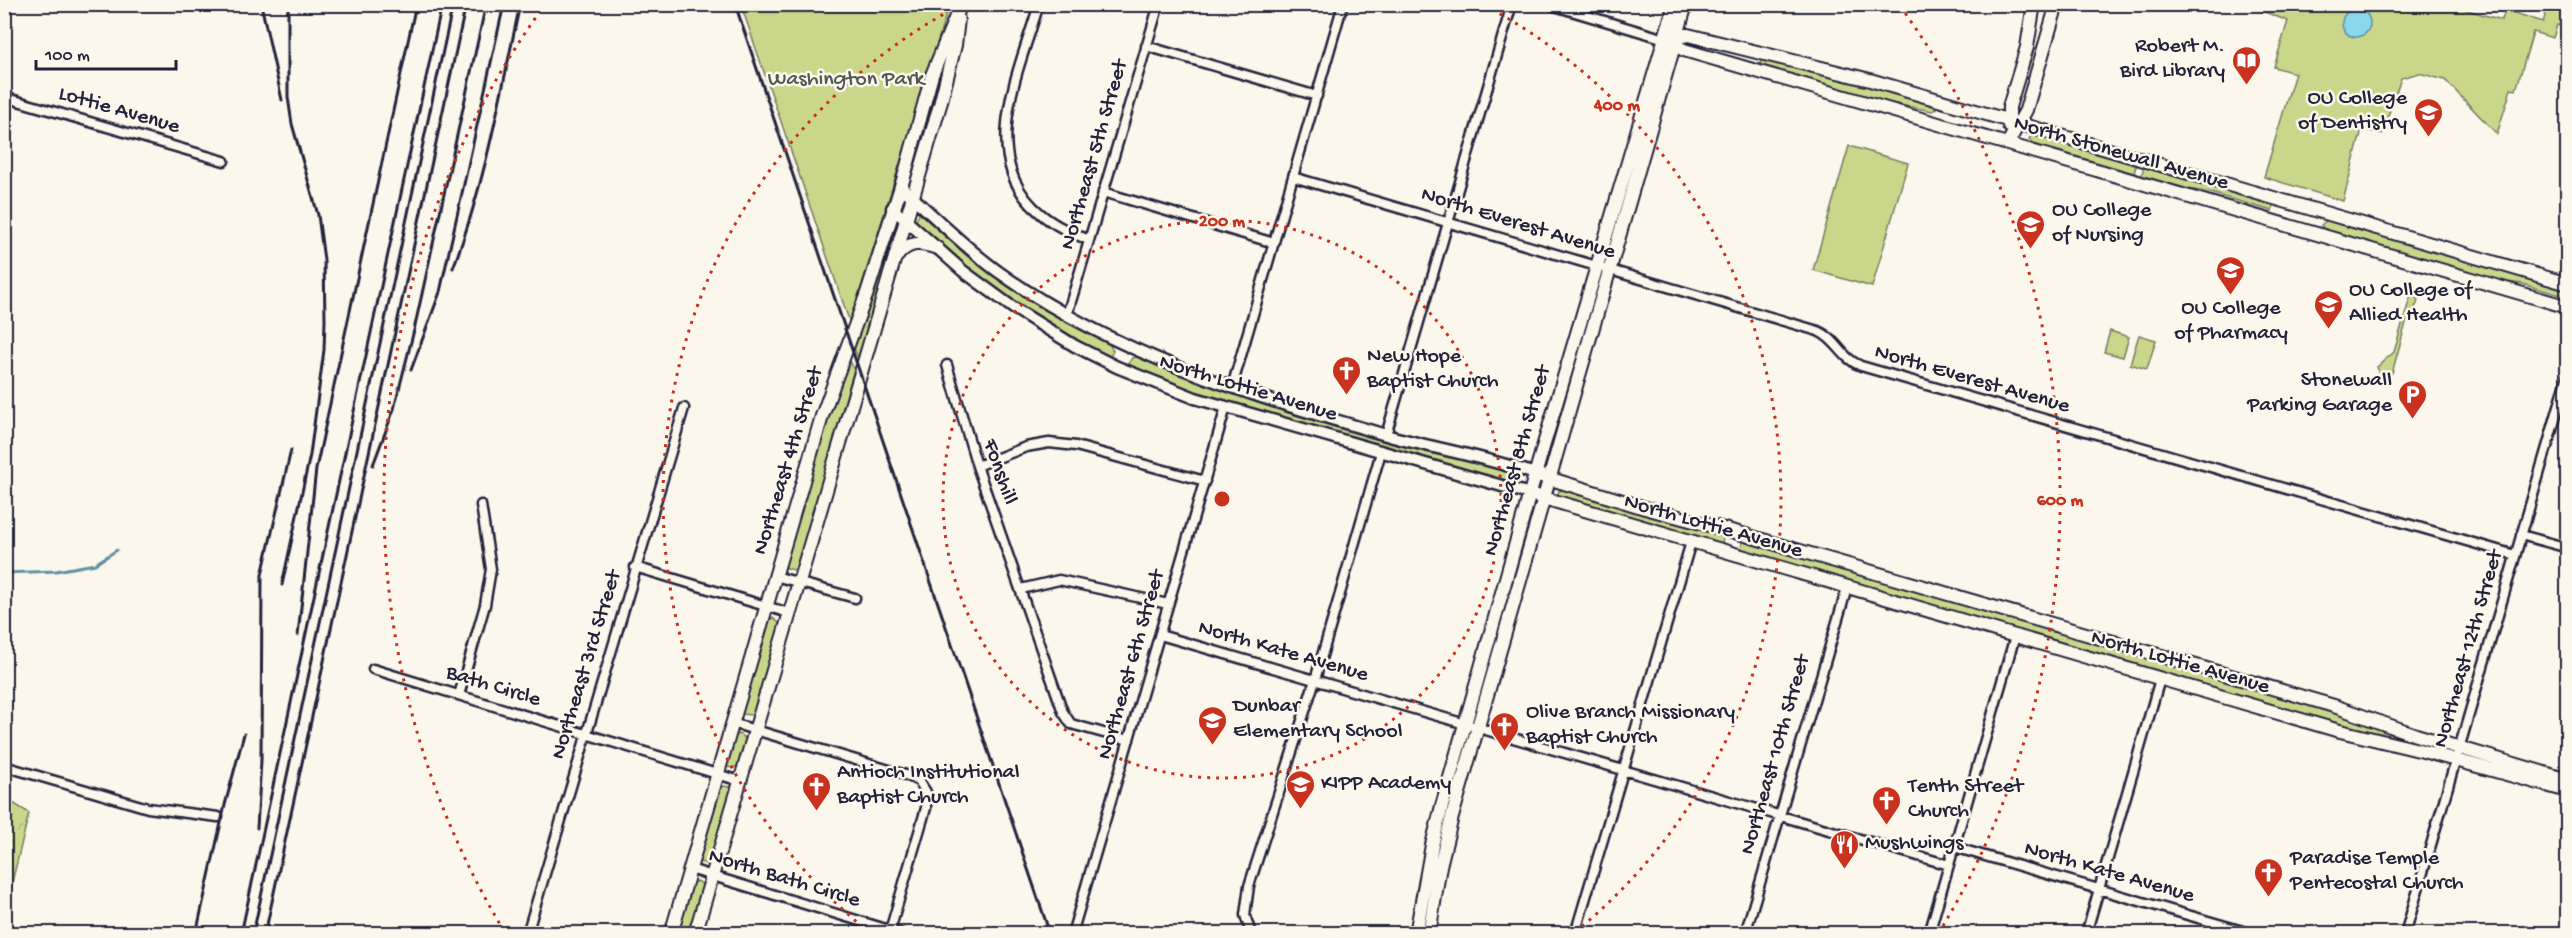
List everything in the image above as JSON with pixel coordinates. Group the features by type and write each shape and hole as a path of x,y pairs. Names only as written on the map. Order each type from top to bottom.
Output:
{"main road":[{"name":"Northeast 8th Street","path":"1416,933 1432,845 1550,480 1610,270 1672,40 1675,4"},
{"name":"Northeast 8th Street","path":"1429,933 1443,850 1471,727 1535,474 1597,266 1686,4"},
{"path":"2014,122 2009,107 2027,47 2034,4"},
{"path":"2008,143 2014,122 2026,110 2057,4"},
{"name":"Northeast 4th Street","path":"671,933 822,416 854,332 932,75 960,5"},
{"name":"Northeast 4th Street","path":"695,933 913,198 952,55 960,5"},
{"name":"North Stonewall Avenue","path":"1672,40 1688,35 1870,80 2568,284"},
{"name":"North Stonewall Avenue","path":"1672,40 1684,50 2568,307"},
{"path":"895,259 908,246 927,244 937,248"},
{"name":"North Lottie Avenue","path":"1535,474 2334,706 2457,754 2568,791"},
{"name":"North Lottie Avenue","path":"1530,494 2336,730 2457,754 2568,780"}],"street":[{"path":"1039,4 1009,108 1006,133 1008,157 1013,175 1022,192 1036,210 1063,229 1089,240"},
{"name":"Northeast 5th Street","path":"1067,315 1158,4"},
{"path":"1232,387 1344,4"},
{"path":"1386,435 1512,4"},
{"name":"North Stonewall Avenue","path":"1548,4 1672,40"},
{"path":"1146,46 1317,96"},
{"name":"Lottie Avenue","path":"4,97 224,161"},
{"name":"North Everest Avenue","path":"1293,177 1818,330 1832,339 1849,360 1861,366 2515,555"},
{"name":"North Lottie Avenue","path":"900,186 955,237 996,270 1067,315 1142,354 1232,387 1386,435 1535,474"},
{"path":"1103,192 1274,243"},
{"name":"North Lottie Avenue","path":"892,208 937,248 1012,307 1075,346 1145,379 1226,407 1530,494"},
{"name":"Fonshill","path":"947,365 977,466 1021,589"},
{"name":"Northeast 12th Street","path":"2405,933 2568,375"},
{"name":"Northeast 6th Street","path":"1072,933 1226,407"},
{"name":"Northeast 3rd Street","path":"527,933 684,408"},
{"path":"977,466 1026,447 1049,443 1076,446 1205,481"},
{"path":"1251,933 1245,915 1249,886 1315,680 1381,452"},
{"path":"459,695 485,605 491,569 481,505"},
{"path":"2521,535 2568,548"},
{"path":"1575,933 1691,542"},
{"path":"635,567 789,613"},
{"path":"775,576 855,598"},
{"path":"1129,740 1071,724 1063,712 1039,649 1021,589 1059,580 1168,604"},
{"name":"Northeast 10th Street","path":"1745,933 1847,588"},
{"name":"North Kate Avenue","path":"1160,635 1949,865"},
{"path":"1929,933 2015,636"},
{"name":"Bath Circle","path":"373,669 740,781"},
{"path":"2086,933 2160,679"},
{"path":"732,723 883,766 920,781 926,792 926,808 890,932"},
{"path":"4,766 148,808 218,817"},
{"name":"North Kate Avenue","path":"1954,847 2247,933"},
{"name":"North Bath Circle","path":"690,869 890,932 902,933"},
{"path":"2565,933 2568,925"}],"green space":[{"name":"Washington Park","path":"741,5 949,5 850,323"},
{"path":"2246,5 2450,5 2502,20 2505,10 2543,22 2549,5 2567,5 2567,28 2557,25 2553,38 2533,32 2516,90 2511,89 2497,134 2445,80 2419,73 2401,78 2382,134 2362,129 2343,201 2264,177 2295,73 2274,67 2288,21"},
{"path":"1766,58 1934,105 1936,109 1932,111 1875,100 1760,66 1761,61"},
{"path":"2032,135 2137,163 2133,176 2035,146 2029,139"},
{"path":"1849,146 1908,163 1872,287 1813,270"},
{"path":"2144,166 2274,204 2272,211 2207,192 2174,187 2141,178"},
{"path":"919,214 967,256 988,271 1108,342 1113,351 1110,357 1101,356 988,288 915,222"},
{"path":"895,220 899,225 858,358 854,348"},
{"path":"2327,220 2567,290 2567,297 2523,284 2493,280 2325,230 2321,225"},
{"path":"2414,296 2418,300 2417,304 2406,323 2392,373 2385,378 2380,376 2377,367 2394,352 2410,298"},
{"path":"2110,331 2129,337 2123,357 2104,352"},
{"path":"2139,335 2156,340 2147,369 2130,364"},
{"path":"1139,356 1516,473 1520,476 1519,481 1514,483 1434,460 1399,454 1234,407 1131,370 1128,364 1132,358"},
{"path":"849,358 854,370 797,567 793,570 784,564 824,426"},
{"path":"1564,490 1644,514 1719,531 1723,537 1722,544 1715,546 1556,498 1559,491"},
{"path":"1750,539 2343,712 2449,750 2448,753 2338,727 1741,550 1742,542"},
{"path":"773,618 780,624 753,715 741,714 767,620"},
{"path":"739,734 746,739 739,765 733,768 727,767 726,763 734,737"},
{"path":"724,786 729,787 731,792 711,860 706,864 700,862 698,858 718,789"},
{"path":"5,798 29,813 5,911"},
{"path":"697,881 703,888 690,933 676,934 690,884"}],"water":[{"path":"2356,9 2366,13 2370,23 2366,33 2356,37 2346,33 2342,23 2346,13"}],"waterway":[{"path":"4,573 56,571 95,564 117,550"}],"railway":[{"path":"261,4 282,100"},
{"path":"282,585 310,455 324,350 325,320 324,260 318,215 292,124 288,97 288,4"},
{"path":"298,635 316,469 416,4"},
{"path":"241,934 442,4"},
{"path":"253,934 453,4"},
{"path":"265,934 466,4"},
{"path":"373,465 394,409 414,330 486,4"},
{"path":"411,370 440,292 504,4"},
{"path":"453,268 483,171 520,4"},
{"path":"735,4 1050,934"},
{"path":"257,828 261,761 262,575 291,450"},
{"path":"196,934 225,805 244,734"}],"place":[{"name":"Robert M. Bird Library","path":"2246,86"},
{"name":"OU College of Dentistry","path":"2428,138"},
{"name":"OU College of Nursing","path":"2031,250"},
{"name":"OU College of Pharmacy","path":"2231,296"},
{"name":"OU College of Allied Health","path":"2328,330"},
{"name":"New Hope Baptist Church","path":"1346,396"},
{"name":"Stonewall Parking Garage","path":"2413,420"},
{"name":"Dunbar Elementary School","path":"1212,746"},
{"name":"Olive Branch Missionary Baptist Church","path":"1505,752"},
{"name":"KIPP Academy","path":"1300,810"},
{"name":"Antioch Institutional Baptist Church","path":"816,812"},
{"name":"Tenth Street Church","path":"1887,826"},
{"name":"Mushwings","path":"1844,870"},
{"name":"Paradise Temple Pentecostal Church","path":"2269,898"}]}
